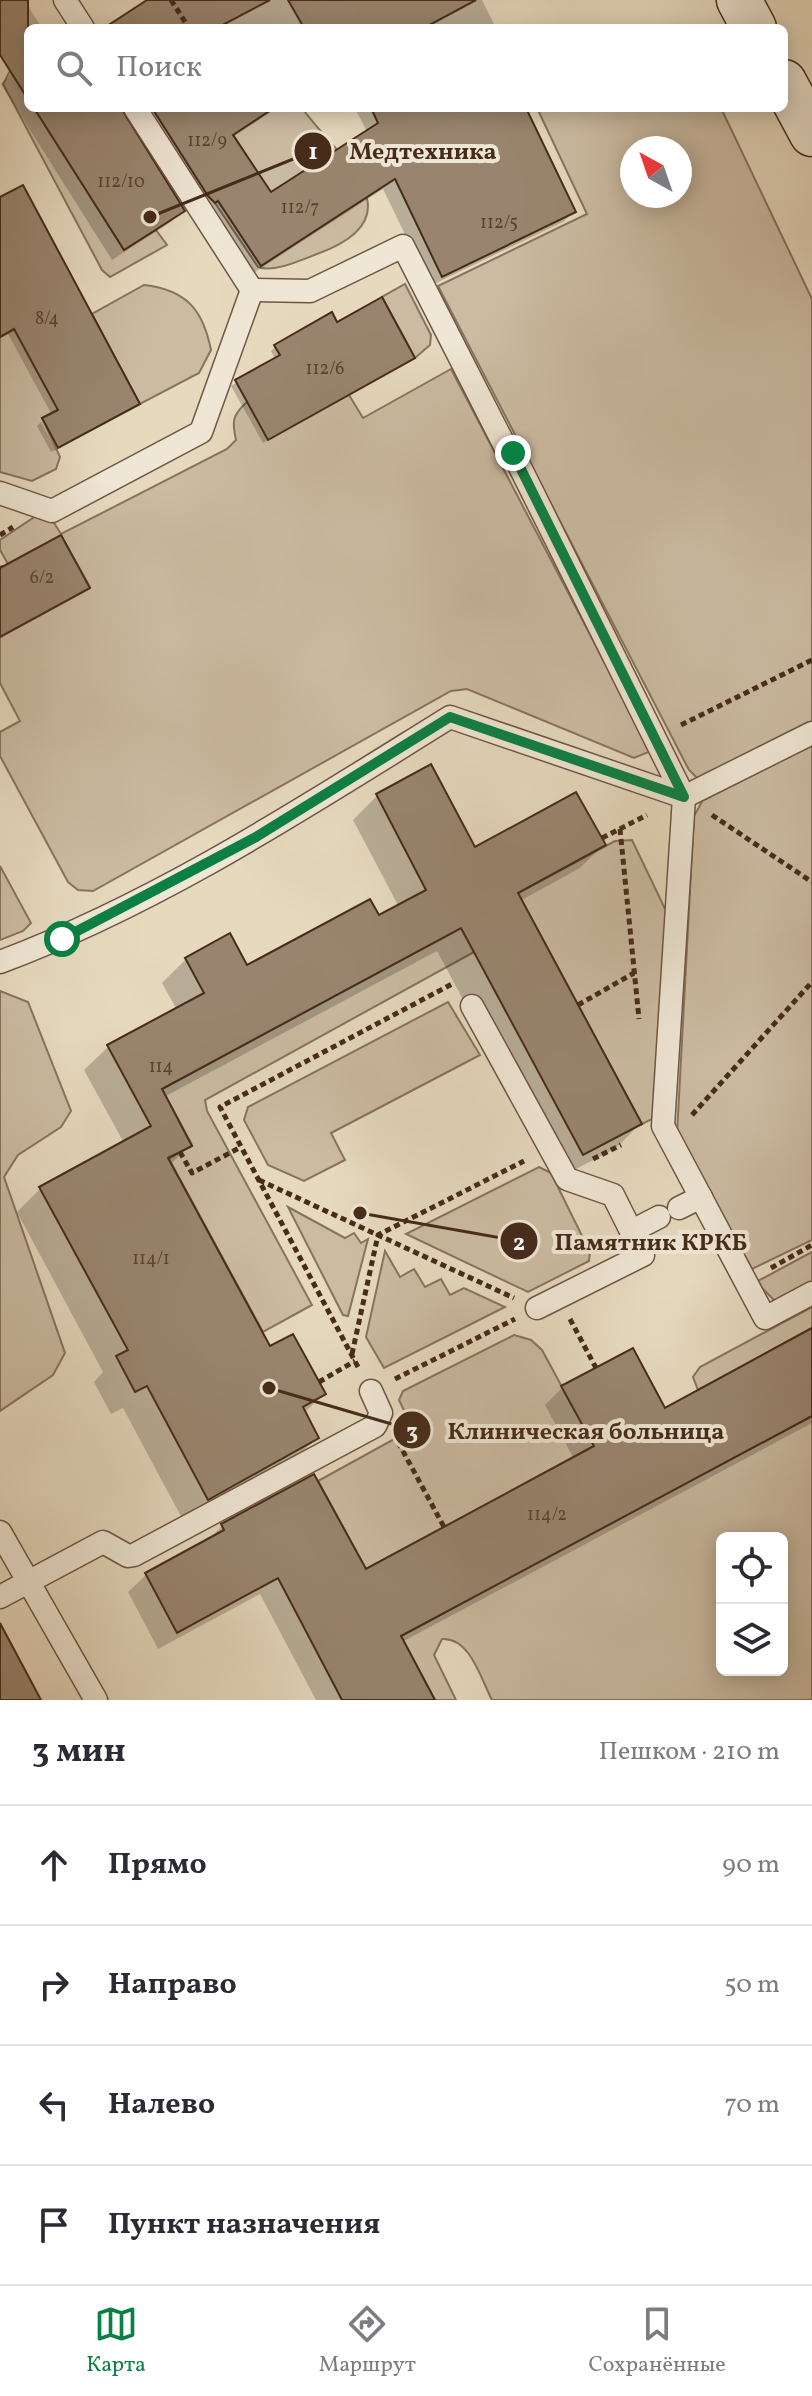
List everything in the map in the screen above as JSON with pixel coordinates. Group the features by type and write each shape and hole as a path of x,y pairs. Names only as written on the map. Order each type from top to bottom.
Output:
{"street":[{"path":"739,0 752,24"},
{"path":"788,89 812,134"}],"lane":[{"path":"65,0 80,24"},
{"path":"138,112 252,290"},
{"path":"252,290 310,291 403,246 508,452 513,453 684,797 663,1126 765,1318 812,1293"},
{"path":"0,493 52,511 201,432 252,290"},
{"path":"0,962 62,939 256,837 450,717 684,797 812,733"},
{"path":"472,1006 567,1179 613,1195 643,1255 537,1308"},
{"path":"632,1231 701,1197"},
{"path":"0,1597 103,1542 128,1556 134,1555 375,1426 381,1421 376,1400"},
{"path":"0,1532 96,1700"}],"path":[{"path":"171,0 186,24"},
{"path":"655,738 812,660"},
{"path":"684,797 812,882"},
{"path":"602,838 620,829 640,1035"},
{"path":"578,1005 634,973"},
{"path":"444,1527 220,1107 458,981 472,1006"},
{"path":"670,1140 707,1094 774,1027 812,982"},
{"path":"180,1152 192,1173 241,1147"},
{"path":"378,1235 550,1148"},
{"path":"259,1180 537,1308"},
{"path":"352,1354 378,1235"},
{"path":"746,1281 812,1245"},
{"path":"376,1400 537,1308"},
{"path":"586,1348 596,1368"},
{"path":"319,1382 355,1361"}],"shaded area":[{"path":"10,71 24,93 24,112 37,112 124,249 156,230 167,245 110,277 102,270 3,84"},
{"path":"219,112 305,112 350,166 362,186 368,204 364,222 348,239 317,254 279,267 258,267 215,203 259,175"},
{"path":"539,112 723,112 812,299 812,723 698,779 689,770 438,286 587,214"},
{"path":"405,284 431,335 430,345 415,358 382,297"},
{"path":"144,285 171,292 191,304 203,324 211,350 199,373 140,404 92,314"},
{"path":"23,325 92,392 42,418 60,457 56,469 32,481 0,472 0,337"},
{"path":"451,369 651,751 634,758 467,689 451,691 93,891 78,890 68,882 0,756 0,732 20,721 0,683 0,633 90,587 61,535 8,564 0,550 0,540 42,512 49,515 61,534 227,449 236,440 236,415 247,402 349,395 363,418"},
{"path":"812,745 812,1240 752,1269 677,1134 694,816 703,800"},
{"path":"632,840 667,913 657,1110 652,1119 642,1124 518,893 615,841"},
{"path":"0,866 31,923 23,931 0,940"},
{"path":"461,928 474,952 205,1100 207,1111 312,1305 263,1332 169,1159 192,1145 162,1089"},
{"path":"0,991 28,1002 71,1111 61,1127 18,1155 4,1177 65,1353 53,1375 0,1411"},
{"path":"448,1002 480,1055 331,1133 345,1160 304,1181 268,1165 244,1120 248,1107"},
{"path":"539,1167 551,1173 590,1252 589,1261 528,1292 406,1234"},
{"path":"288,1207 345,1238 354,1233 361,1243 368,1239 348,1316 343,1315"},
{"path":"385,1251 400,1277 414,1269 425,1287 441,1279 450,1295 464,1288 505,1307 384,1368 366,1337"},
{"path":"812,1252 812,1284 775,1301 756,1282"},
{"path":"812,1307 812,1328 698,1390 693,1377 700,1367"},
{"path":"514,1335 531,1340 542,1350 594,1446 366,1569 318,1481 409,1431 411,1425 399,1400 403,1391"},
{"path":"812,1416 812,1700 492,1700 467,1652 452,1640 442,1639 434,1655 456,1700 435,1700 401,1636"}],"building":[{"path":"0,0 28,0 28,24 24,24 24,93 0,55"},
{"path":"147,0 270,0 225,24 110,24"},
{"path":"288,0 476,0 431,24 302,24"},
{"path":"37,112 123,112 185,211 124,250"},
{"path":"155,112 268,112 233,135 271,192 378,123 373,112 528,112 576,212 442,277 395,179 261,266 218,201 215,203"},
{"path":"23,185 140,404 58,448 42,418 58,410 14,329 0,337 0,197"},
{"path":"382,297 415,358 268,440 235,380 280,355 274,345 332,312 337,322"},
{"path":"61,535 90,588 0,637 0,568"},
{"path":"431,764 475,847 576,792 606,845 518,893 642,1124 583,1155 461,928 162,1089 192,1146 168,1158 270,1346 293,1334 326,1394 303,1407 319,1438 208,1500 147,1386 135,1392 116,1356 128,1350 39,1187 151,1126 107,1045 204,993 185,958 230,933 247,965 370,899 379,915 426,890 376,794"},
{"path":"812,1328 812,1416 401,1636 435,1700 342,1700 278,1578 177,1633 145,1573 224,1530 221,1524 314,1474 366,1569 594,1446 561,1386 633,1348 665,1408"},
{"path":"0,1623 41,1700 0,1700"}],"place":[{"name":"Медтехника","path":"150,217"},
{"name":"Памятник КРКБ","path":"360,1213"},
{"name":"Клиническая больница","path":"269,1388"}],"route":[{"path":"62,939 256,837 450,717 684,797 513,453"}]}
